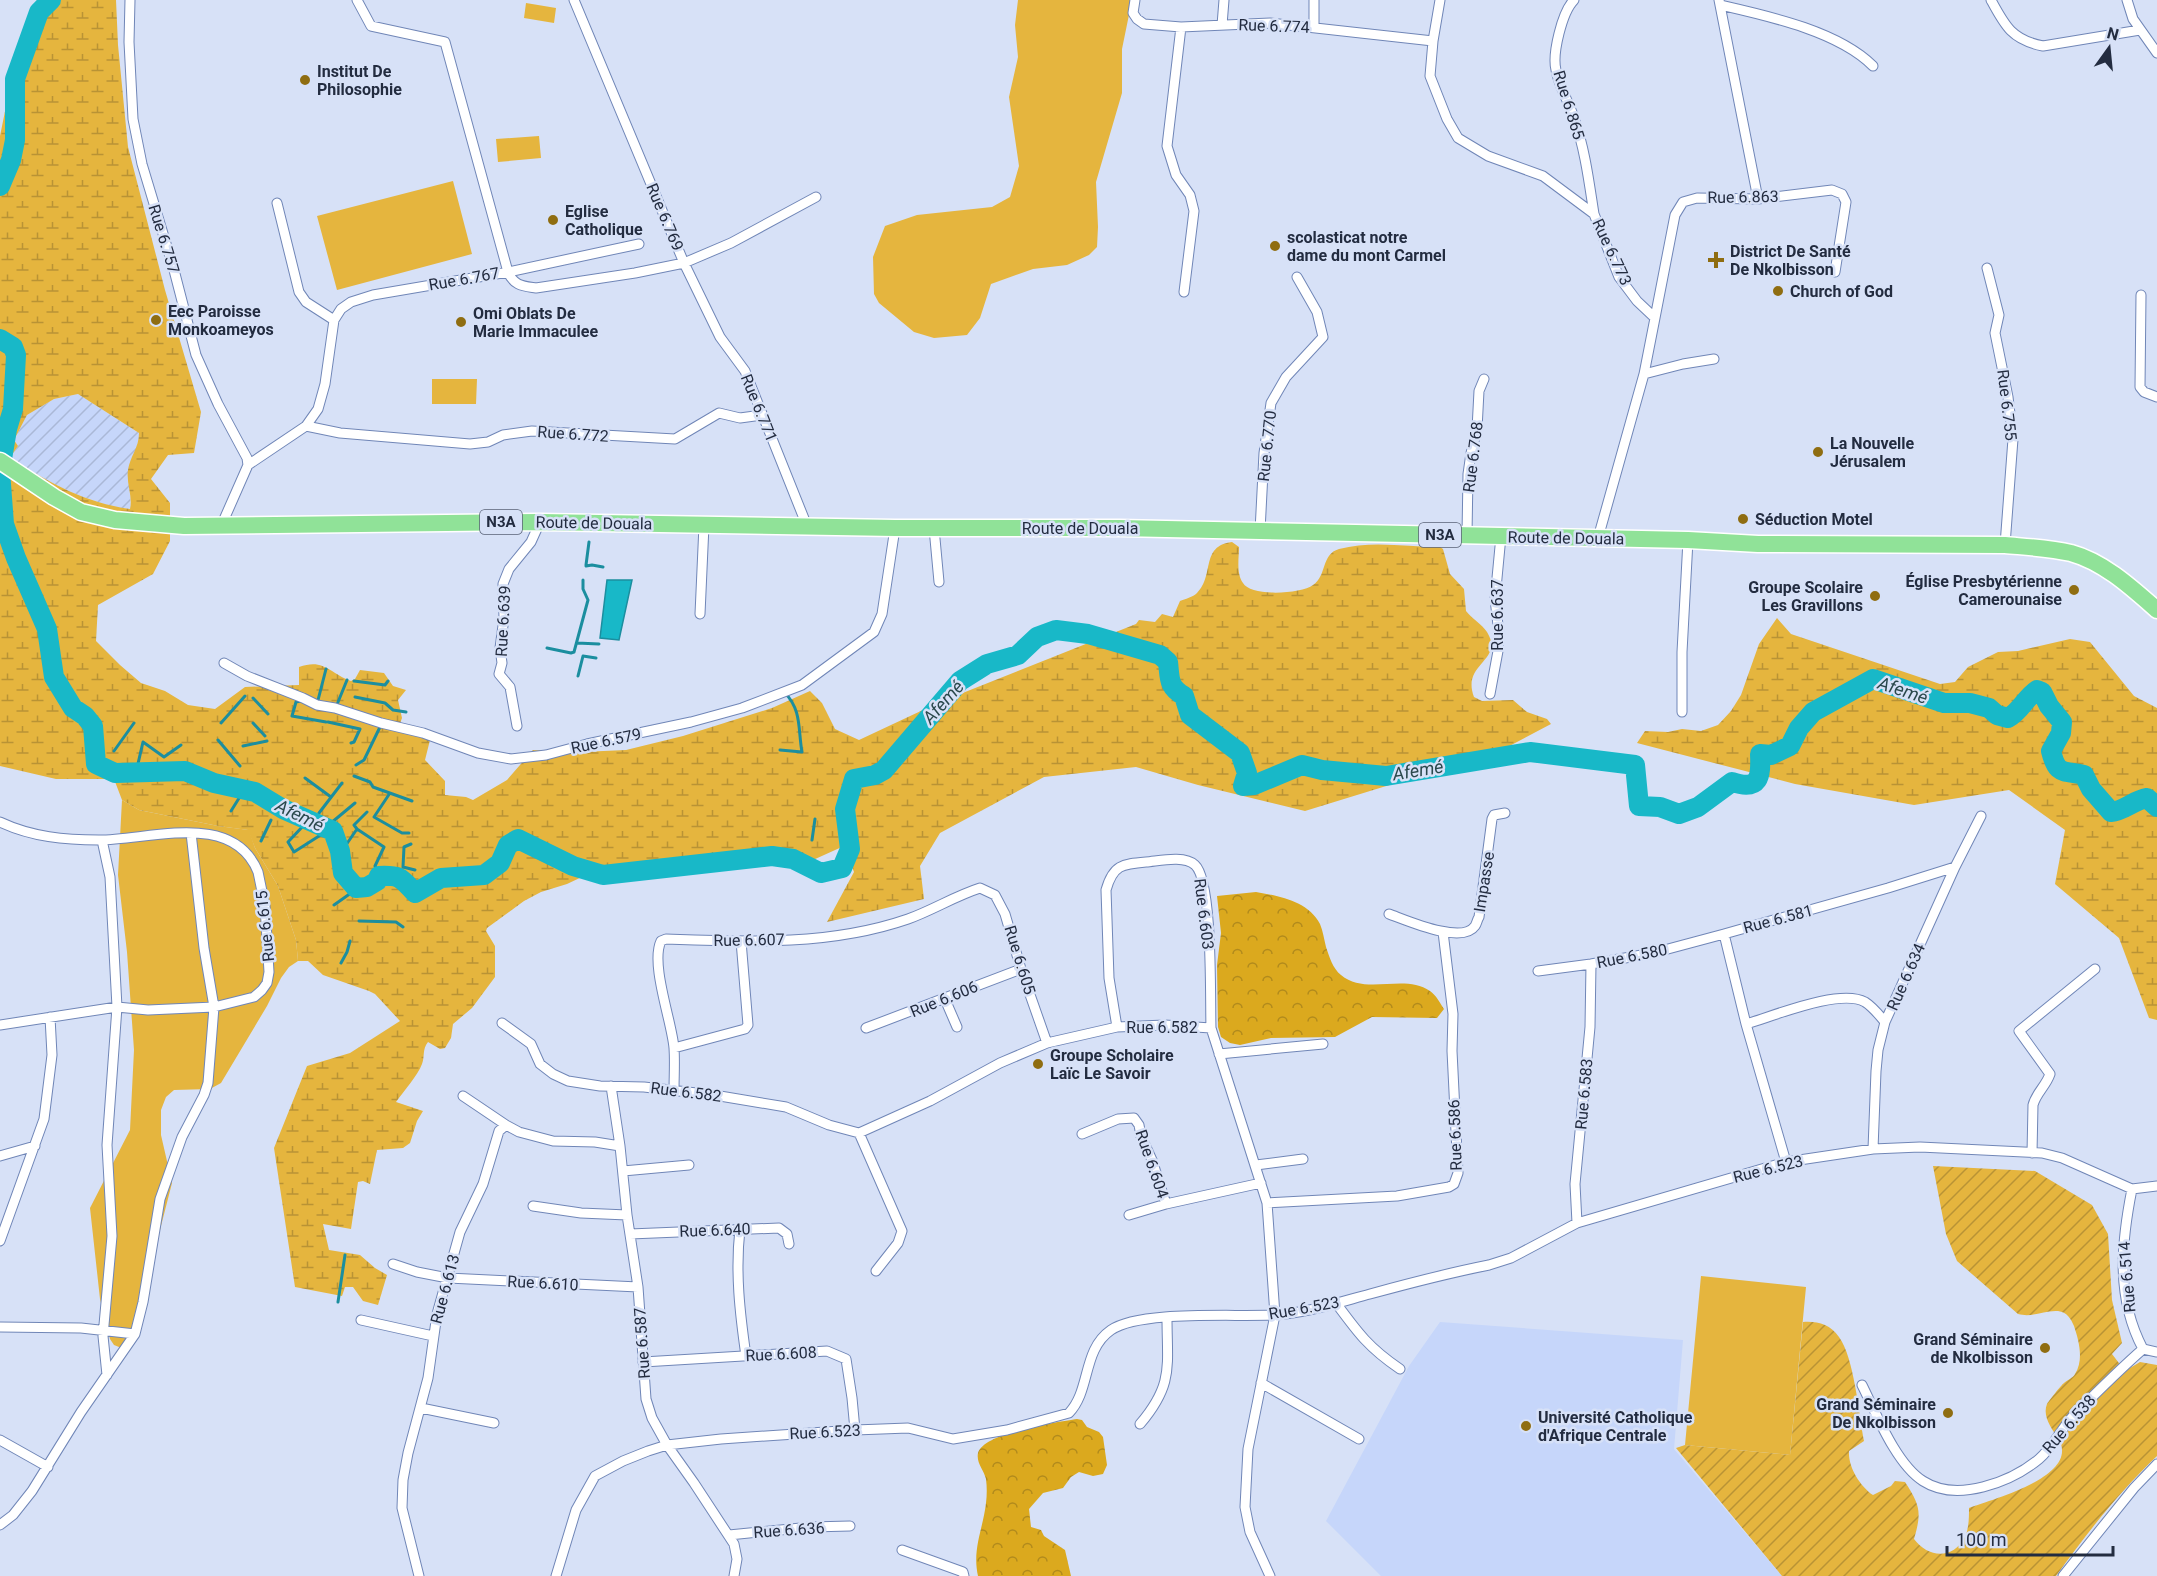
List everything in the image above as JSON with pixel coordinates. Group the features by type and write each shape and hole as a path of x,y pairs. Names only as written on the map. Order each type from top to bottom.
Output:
{"highway":[{"name":"Route de Douala","path":"5,464 81,512 126,521 184,526 540,522 895,528 1119,528 1688,540 1758,544 2005,545 2045,548 2073,554 2093,562 2126,583 2157,610"}],"street":[{"name":"Rue 6.757","path":"130,0 129,42 133,119 142,164 174,270 196,356 247,458 248,465"},
{"name":"Rue 6.767","path":"334,320 340,309 351,302 374,295 508,272 445,42 371,26 357,0"},
{"name":"Rue 6.769","path":"508,272 511,280 520,286 536,288 684,263 574,0"},
{"name":"Rue 6.774","path":"1135,0 1133,12 1137,20 1144,24 1181,27 1270,23 1433,41"},
{"path":"1222,25 1224,0"},
{"path":"1314,0 1314,27"},
{"name":"Rue 6.773","path":"1440,0 1430,76 1447,119 1458,138 1488,156 1543,176 1594,214 1619,277 1637,301 1655,318"},
{"name":"Rue 6.865","path":"1574,0 1565,13 1557,51 1556,69 1575,119 1586,162 1594,214"},
{"path":"1991,0 2002,22 2015,37 2028,44 2043,46 2140,30"},
{"path":"2127,0 2133,20 2157,53"},
{"path":"1758,199 1719,3 1775,19 1836,41 1860,54 1873,66"},
{"path":"1181,27 1167,146 1176,175 1190,195 1194,211 1184,292"},
{"name":"Rue 6.863","path":"1655,318 1675,215 1683,202 1697,198 1758,199 1832,190 1842,194 1846,202 1835,272"},
{"path":"684,263 731,243 816,197"},
{"path":"222,524 248,465 306,426 318,410 325,384 334,320 306,302 299,292 277,203"},
{"path":"508,272 639,244"},
{"name":"Rue 6.771","path":"684,263 720,338 745,371 807,526"},
{"name":"Rue 6.755","path":"1987,268 1999,315 1995,333 2008,397 2013,439 2005,545"},
{"name":"Rue 6.770","path":"1260,531 1264,453 1271,403 1286,377 1323,337 1317,312 1297,277"},
{"path":"2141,295 2140,387 2144,392 2157,397"},
{"path":"1598,538 1644,374 1655,318"},
{"path":"1644,374 1714,359"},
{"name":"Rue 6.768","path":"1467,535 1468,474 1477,429 1479,391 1484,379"},
{"name":"Rue 6.772","path":"306,426 340,433 470,444 488,442 503,435 532,431 675,439 719,413 740,418 762,416"},
{"name":"Rue 6.639","path":"517,726 510,687 499,674 502,663 500,648 504,618 504,584 509,569 531,542 540,522"},
{"path":"700,614 704,525"},
{"name":"Rue 6.579","path":"224,663 247,676 317,705 423,733 478,753 511,759 546,755 691,722 742,708 802,686 874,632 882,614 895,528"},
{"path":"934,528 939,582"},
{"name":"Rue 6.637","path":"1490,694 1498,651 1499,634 1495,599 1501,536"},
{"path":"1682,712 1682,652 1688,540"},
{"name":"Impasse","path":"1443,932 1469,931 1475,927 1479,917 1492,819 1494,815 1505,813"},
{"name":"Rue 6.634","path":"1873,1149 1878,1050 1886,1022 1955,867 1981,816"},
{"name":"Rue 6.615","path":"0,822 15,829 63,839 102,840 191,833 221,837 234,842 254,861 258,872 265,906 269,952 267,983 254,997 214,1006 148,1010 117,1007 0,1025"},
{"path":"0,1525 13,1515 48,1467 81,1412 135,1334 145,1292 160,1199 182,1137 208,1083 214,1006 204,948 191,833"},
{"path":"102,840 110,877 117,1007 107,1145 112,1236 104,1330 107,1375"},
{"name":"Rue 6.603","path":"1117,1027 1109,978 1106,890 1109,878 1117,867 1132,863 1179,860 1188,861 1196,866 1200,875 1208,920 1211,1028"},
{"name":"Rue 6.581","path":"1786,1162 1746,1024 1724,934 1955,867"},
{"name":"Rue 6.607","path":"674,1091 674,1048 662,984 659,957 661,941 666,939 785,940 836,936 908,919 960,894 980,888"},
{"name":"Rue 6.605","path":"980,888 995,895 1001,904 1010,925 1021,969 1047,1044"},
{"path":"1389,914 1443,932"},
{"name":"Rue 6.586","path":"1267,1203 1397,1196 1449,1187 1454,1184 1458,1173 1452,1051 1453,1014 1443,932"},
{"name":"Rue 6.580","path":"1538,971 1653,953 1724,934"},
{"path":"674,1048 745,1029 748,1025 741,941"},
{"name":"Rue 6.583","path":"1577,1223 1575,1184 1590,1027 1592,964"},
{"name":"Rue 6.606","path":"866,1028 1021,969"},
{"path":"2032,1153 2033,1105 2035,1097 2048,1082 2050,1074 2019,1031 2095,969"},
{"path":"944,997 957,1027"},
{"path":"1746,1024 1821,1001 1840,998 1863,1001 1886,1022"},
{"path":"0,1241 44,1119 51,1077 50,1017"},
{"name":"Rue 6.582","path":"502,1023 531,1044 540,1064 553,1074 568,1081 600,1086 644,1087 786,1107 829,1125 860,1133 930,1101 1000,1063 1047,1044 1117,1027 1165,1025 1211,1028 1267,1203 1275,1315 1248,1449 1245,1507 1250,1532 1266,1575"},
{"path":"1219,1054 1323,1044"},
{"name":"Rue 6.587","path":"611,1086 627,1215 639,1287 646,1399 652,1418 667,1445 734,1544 737,1559 733,1576"},
{"path":"463,1096 519,1132 553,1141 595,1142 620,1146"},
{"name":"Rue 6.604","path":"1082,1134 1118,1119 1134,1118 1139,1125 1166,1204 1261,1183"},
{"name":"Rue 6.613","path":"419,1576 402,1508 401,1495 408,1453 428,1378 437,1314 460,1232 483,1184 499,1131 506,1125"},
{"path":"860,1133 902,1231 898,1243 876,1271"},
{"path":"0,1156 35,1146"},
{"name":"Rue 6.523","path":"556,1576 576,1510 595,1476 623,1461 667,1445 855,1430 908,1428 953,1439 1007,1430 1069,1413 1076,1406 1092,1354 1103,1337 1124,1323 1140,1319 1275,1315 1336,1304 1511,1258 1577,1223 1786,1162 1873,1149 1920,1147 2032,1153 2062,1158 2132,1189"},
{"path":"1256,1165 1303,1159"},
{"path":"623,1170 689,1165"},
{"path":"2132,1189 2157,1185"},
{"name":"Rue 6.514","path":"2132,1189 2122,1244 2125,1292 2129,1316 2143,1349"},
{"path":"1128,1215 1166,1204"},
{"path":"533,1206 580,1213 627,1215"},
{"name":"Rue 6.640","path":"630,1234 779,1228 787,1234 789,1244"},
{"path":"740,1229 737,1263 738,1295 746,1356"},
{"name":"Rue 6.610","path":"393,1264 417,1272 448,1278 639,1287"},
{"path":"1336,1304 1364,1341 1400,1369"},
{"path":"1140,1424 1155,1407 1168,1371 1167,1318"},
{"path":"361,1320 433,1336"},
{"path":"0,1327 81,1328 135,1334"},
{"path":"2143,1349 2157,1352"},
{"name":"Rue 6.538","path":"1862,1385 1891,1443 1906,1464 1923,1481 1942,1488 1960,1490 1983,1487 2006,1478 2040,1458 2071,1418 2143,1349"},
{"name":"Rue 6.608","path":"643,1362 827,1351 846,1359 855,1430"},
{"path":"1261,1383 1359,1439"},
{"path":"421,1408 494,1422"},
{"path":"0,1440 48,1467"},
{"path":"2063,1576 2134,1488 2157,1464"},
{"name":"Rue 6.636","path":"729,1535 811,1527 850,1526"},
{"path":"902,1550 963,1572 964,1576"}],"shaded area":[{"path":"78,394 139,433 139,443 128,470 131,509 113,507 53,484 13,460 11,456 18,446 14,440 27,415 54,399"},
{"name":"Université Catholique d'Afrique Centrale","path":"1440,1322 1683,1340 1674,1449 1782,1576 1381,1576 1326,1521 1409,1366"}],"green space":[{"path":"37,0 116,0 128,147 165,290 201,412 194,453 168,455 151,479 170,503 170,541 153,574 98,605 96,641 141,683 165,691 188,705 215,709 245,687 299,685 299,667 308,665 321,665 351,681 355,679 360,670 384,673 393,686 406,690 398,700 402,718 399,726 431,736 425,760 445,781 445,795 473,800 507,780 533,750 581,752 626,750 683,736 772,708 810,691 822,703 835,729 859,740 940,702 1136,624 1139,620 1155,622 1162,614 1173,617 1180,601 1191,597 1202,586 1212,555 1222,545 1232,542 1239,547 1239,570 1243,583 1256,590 1276,593 1313,585 1320,576 1329,555 1339,549 1377,544 1443,549 1450,574 1464,589 1466,611 1485,629 1491,642 1491,650 1473,677 1474,697 1482,701 1513,700 1527,712 1547,719 1551,724 1500,751 1305,811 1136,767 1044,777 940,833 920,866 924,899 827,922 854,872 844,846 813,860 771,850 603,867 567,884 541,892 524,901 487,928 486,931 495,946 495,977 472,1008 453,1024 451,1038 445,1048 440,1049 428,1042 420,1068 396,1102 423,1111 410,1143 403,1148 377,1150 370,1184 363,1181 358,1182 351,1229 323,1224 329,1250 360,1255 387,1275 378,1305 363,1301 353,1287 345,1287 342,1296 295,1287 274,1148 307,1066 350,1053 400,1021 375,994 323,975 308,961 298,961 296,940 278,886 255,848 248,830 139,810 122,800 114,779 56,779 0,766 0,136 15,62","holes":["78,394 139,433 138,443 128,470 130,509 98,502 69,491 13,460 11,456 18,446 14,440 27,415 54,399"]},
{"path":"1018,0 1132,0 1122,49 1122,93 1096,182 1097,247 1089,255 1067,265 1033,269 991,284 980,318 967,335 934,338 914,332 879,303 874,294 873,257 885,226 917,215 992,207 1010,197 1019,166 1009,97 1018,57 1015,25"},
{"path":"526,3 556,8 554,23 524,18"},
{"path":"539,136 541,158 498,162 496,139"},
{"path":"453,181 472,254 337,290 317,216"},
{"path":"432,379 477,379 476,404 432,404"},
{"path":"1777,618 1791,634 1940,684 1955,682 1968,667 1998,652 2018,651 2070,639 2090,642 2134,696 2157,708 2157,1020 2149,1018 2119,938 2055,884 2065,830 2009,790 1914,805 1795,784 1637,743 1645,731 1668,732 1682,729 1701,731 1718,725 1741,695 1759,644"},
{"path":"122,800 139,810 249,830 255,848 278,886 296,940 298,961 289,967 281,978 221,1083 210,1089 174,1090 166,1097 161,1110 161,1135 172,1183 130,1347 114,1345 110,1339 100,1299 90,1208 130,1130 134,1050 127,952 118,875"},
{"path":"1256,892 1292,901 1315,916 1320,924 1332,962 1341,975 1362,984 1420,986 1430,991 1444,1009 1437,1018 1372,1017 1335,1037 1271,1038 1240,1045 1230,1043 1221,1037 1218,1027 1217,965 1221,933 1217,896"},
{"path":"1933,1166 2035,1171 2092,1205 2108,1234 2112,1300 2122,1343 2112,1354 2125,1371 2140,1362 2157,1365 2157,1456 2104,1513 2056,1576 1782,1576 1676,1448 1685,1445 1790,1455 1803,1322 1818,1323 1832,1329 1839,1337 1849,1358 1864,1441 1849,1451 1850,1463 1856,1476 1873,1495 1891,1486 1895,1481 1905,1482 1917,1503 1919,1515 1914,1539 1926,1550 1940,1554 1954,1550 1965,1537 1969,1508 2032,1484 2058,1464 2062,1452 2058,1438 2048,1422 2046,1409 2055,1393 2078,1369 2080,1350 2072,1321 2061,1312 2018,1314 1957,1261 1946,1234"},
{"path":"1701,1276 1806,1287 1790,1455 1685,1445"},
{"path":"1077,1419 1082,1420 1087,1427 1099,1432 1103,1437 1107,1465 1103,1474 1093,1476 1079,1472 1071,1477 1063,1488 1043,1493 1029,1509 1031,1527 1041,1530 1044,1536 1065,1550 1071,1576 978,1576 976,1557 987,1491 978,1453 993,1439 1007,1434"}],"water":[{"path":"607,580 632,580 619,640 600,638"}],"waterway":[{"name":"Afemé","path":"0,186 11,160 15,140 15,79 39,12 51,0"},
{"name":"Afemé","path":"0,339 13,347 16,355 13,409 0,471 4,524 47,629 54,677 73,708 85,716 93,726 96,764 115,773 185,771 214,783 255,792 283,809 333,831 340,851 343,873 356,888 367,887 377,881 379,876 392,876 403,881 415,893 441,878 484,875 500,863 508,845 518,839 573,866 603,875 772,856 793,859 821,873 842,868 850,849 845,809 854,779 875,775 884,770 960,681 987,664 1018,655 1037,637 1056,630 1088,634 1160,655 1168,662 1172,686 1184,696 1190,715 1240,753 1247,773 1243,786 1254,785 1302,765 1322,770 1386,776 1530,752 1635,765 1639,806 1660,807 1679,814 1698,807 1732,782 1748,785 1753,783 1759,775 1760,754 1771,755 1790,746 1799,728 1813,712 1873,679 1944,703 1970,703 1989,708 1997,715 2008,718 2037,690 2042,692 2049,706 2062,722 2061,733 2051,751 2058,768 2065,772 2084,775 2091,789 2111,812 2147,798 2157,807"},
{"path":"586,565 589,542"},
{"path":"586,566 603,567"},
{"path":"547,648 574,652 588,600 583,589 583,580"},
{"path":"577,643 599,644"},
{"path":"578,676 583,656 596,658"},
{"path":"317,704 326,669"},
{"path":"336,707 347,680"},
{"path":"354,681 385,685 388,681"},
{"path":"780,750 802,752 797,714 785,693"},
{"path":"221,723 245,696"},
{"path":"355,697 385,703 393,710 406,712"},
{"path":"253,698 268,714"},
{"path":"301,701 296,702 292,716 326,722"},
{"path":"328,722 360,729 354,742 351,743"},
{"path":"114,751 134,723"},
{"path":"253,723 265,736"},
{"path":"356,765 364,760 381,725"},
{"path":"218,740 240,766"},
{"path":"243,746 267,741"},
{"path":"137,768 143,742 164,757 181,745"},
{"path":"354,776 370,782 373,787 412,801"},
{"path":"305,778 331,797"},
{"path":"319,813 342,783"},
{"path":"390,793 374,817 402,833 409,833"},
{"path":"231,811 241,795"},
{"path":"331,823 355,803"},
{"path":"337,858 357,829 354,825 367,812"},
{"path":"306,819 305,824 288,842 294,852 330,829"},
{"path":"812,840 815,819"},
{"path":"261,841 271,820"},
{"path":"357,829 384,847 375,866 378,872"},
{"path":"411,844 404,847 403,867 415,870"},
{"path":"334,905 351,893 354,885"},
{"path":"359,921 396,922 403,927"},
{"path":"341,963 350,941"},
{"path":"338,1302 345,1255"}],"place":[{"name":"Institut De Philosophie","path":"305,80"},
{"name":"Eglise Catholique","path":"553,220"},
{"name":"scolasticat notre dame du mont Carmel","path":"1275,246"},
{"name":"District De Santé De Nkolbisson","path":"1716,260"},
{"name":"Church of God","path":"1778,291"},
{"name":"Eec Paroisse Monkoameyos","path":"156,320"},
{"name":"Omi Oblats De Marie Immaculee","path":"461,322"},
{"name":"La Nouvelle Jérusalem","path":"1818,452"},
{"name":"Séduction Motel","path":"1743,519"},
{"name":"Église Presbytérienne Camerounaise","path":"2074,590"},
{"name":"Groupe Scolaire Les Gravillons","path":"1875,596"},
{"name":"Groupe Scholaire Laïc Le Savoir","path":"1038,1064"},
{"name":"Grand Séminaire de Nkolbisson","path":"2045,1348"},
{"name":"Grand Séminaire De Nkolbisson","path":"1948,1413"},
{"name":"Université Catholique d'Afrique Centrale","path":"1526,1426"}]}
